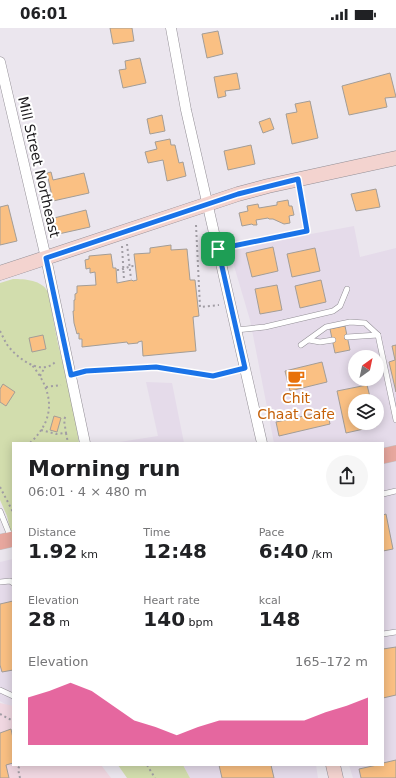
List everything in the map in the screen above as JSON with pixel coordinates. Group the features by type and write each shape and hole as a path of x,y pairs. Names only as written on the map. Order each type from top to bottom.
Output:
{"main road":[{"path":"384,456 396,453"}],"street":[{"path":"171,28 186,110 262,442"},
{"name":"Mill Street Northeast","path":"0,62 46,258 85,442"},
{"path":"0,273 238,194 298,179 396,158"},
{"path":"333,766 336,778"}],"lane":[{"path":"218,249 307,231 298,179"},
{"path":"236,330 265,327 333,311 340,306 347,289"},
{"path":"301,345 326,327 350,322 365,323 378,335 396,420"},
{"path":"347,338 378,335"},
{"path":"309,340 320,342 333,340"},
{"path":"71,375 86,371 156,367 213,376 245,368"},
{"path":"384,494 396,491"},
{"path":"0,511 8,540"},
{"path":"0,582 10,581 12,582"},
{"path":"384,634 396,632"},
{"path":"0,690 12,696"}],"path":[{"path":"196,225 200,306 230,305"},
{"path":"127,243 131,279"},
{"path":"122,245 124,280"},
{"path":"117,270 124,270 130,266 134,266"},
{"path":"0,331 6,344 20,358 37,367 52,366 60,357"},
{"path":"31,364 46,387 50,404 48,417 41,430 31,442"},
{"path":"40,376 45,367"},
{"path":"46,387 61,385"},
{"path":"66,415 64,420 68,442"},
{"path":"41,430 56,434 66,433"},
{"path":"0,487 12,510"},
{"path":"0,714 12,720"},
{"path":"20,766 18,769 20,778"},
{"path":"148,766 155,778"}],"shaded area":[{"path":"354,226 360,257 396,248 396,778 353,778 349,766 384,766 384,442 274,442 250,320 229,249"},
{"path":"146,382 172,383 184,442 119,442 158,436"},
{"path":"12,559 12,708 0,701 0,562"},
{"path":"0,703 12,706 12,766 102,766 111,778 0,778"},
{"path":"184,766 316,766 318,778 190,778"}],"green space":[{"path":"13,279 28,280 42,285 48,292 58,344 73,402 79,442 12,442 12,537 7,516 0,500 0,283"},
{"path":"119,766 184,766 190,778 127,778"}],"building":[{"path":"110,28 132,28 134,41 113,44"},
{"path":"218,31 223,54 207,58 202,34"},
{"path":"140,58 146,83 123,88 119,70 126,69 125,61"},
{"path":"237,73 240,89 225,91 226,96 218,98 214,77"},
{"path":"390,73 396,97 385,98 387,107 349,115 342,86"},
{"path":"310,101 318,138 292,144 286,114 297,112 295,104"},
{"path":"162,115 165,131 150,134 147,119"},
{"path":"270,118 274,129 263,133 259,122"},
{"path":"170,139 171,145 175,145 179,163 183,162 186,176 167,181 163,160 148,163 145,152 157,149 155,142"},
{"path":"251,145 255,164 228,170 224,151"},
{"path":"51,172 53,180 84,173 89,193 53,201 47,173"},
{"path":"376,189 380,207 356,211 351,194"},
{"path":"288,200 289,206 292,206 294,215 289,216 290,223 284,224 268,218 256,220 257,225 252,224 242,226 239,213 248,211 247,206 258,204 259,208 277,205 277,202"},
{"path":"8,205 17,241 0,245 0,207"},
{"path":"86,210 90,227 54,235 50,219"},
{"path":"171,245 171,250 187,249 190,280 195,280 199,316 193,317 196,351 143,356 142,341 128,344 127,342 82,347 82,339 79,339 79,333 77,334 74,323 73,311 75,294 77,293 77,286 96,285 95,272 90,273 90,268 86,269 85,260 89,259 89,256 111,254 113,268 116,268 117,283 133,281 137,280 134,254 150,253 150,248"},
{"path":"273,247 278,271 252,277 246,253"},
{"path":"315,248 320,271 292,277 287,254"},
{"path":"321,280 326,302 300,308 295,286"},
{"path":"277,285 282,310 260,314 255,289"},
{"path":"345,326 350,350 335,353 330,329"},
{"path":"43,335 46,349 32,352 29,338"},
{"path":"396,345 396,392 389,362 395,360 392,346"},
{"path":"322,362 327,382 290,391 285,371"},
{"path":"3,384 15,392 6,406 0,402 0,389"},
{"path":"367,386 369,394 348,394 348,430 359,430 346,433 337,391"},
{"path":"327,411 330,424 279,436 276,422"},
{"path":"54,416 61,418 57,432 50,430"},
{"path":"386,514 393,549 384,551 384,515"},
{"path":"12,601 12,670 2,672 0,665 0,604"},
{"path":"396,647 396,695 384,698 384,649"},
{"path":"11,729 12,763 6,765 9,778 0,778 0,733"},
{"path":"396,760 396,778 361,778 359,769 372,766 384,766 384,763"},
{"path":"219,766 271,766 274,778 222,778"}],"place":[{"name":"Chit Chaat Cafe","path":"296,378"}],"route":[{"path":"298,179 307,231 218,249 245,368 213,376 204,376 156,367 86,371 71,375 46,258 238,194 298,179"}]}
